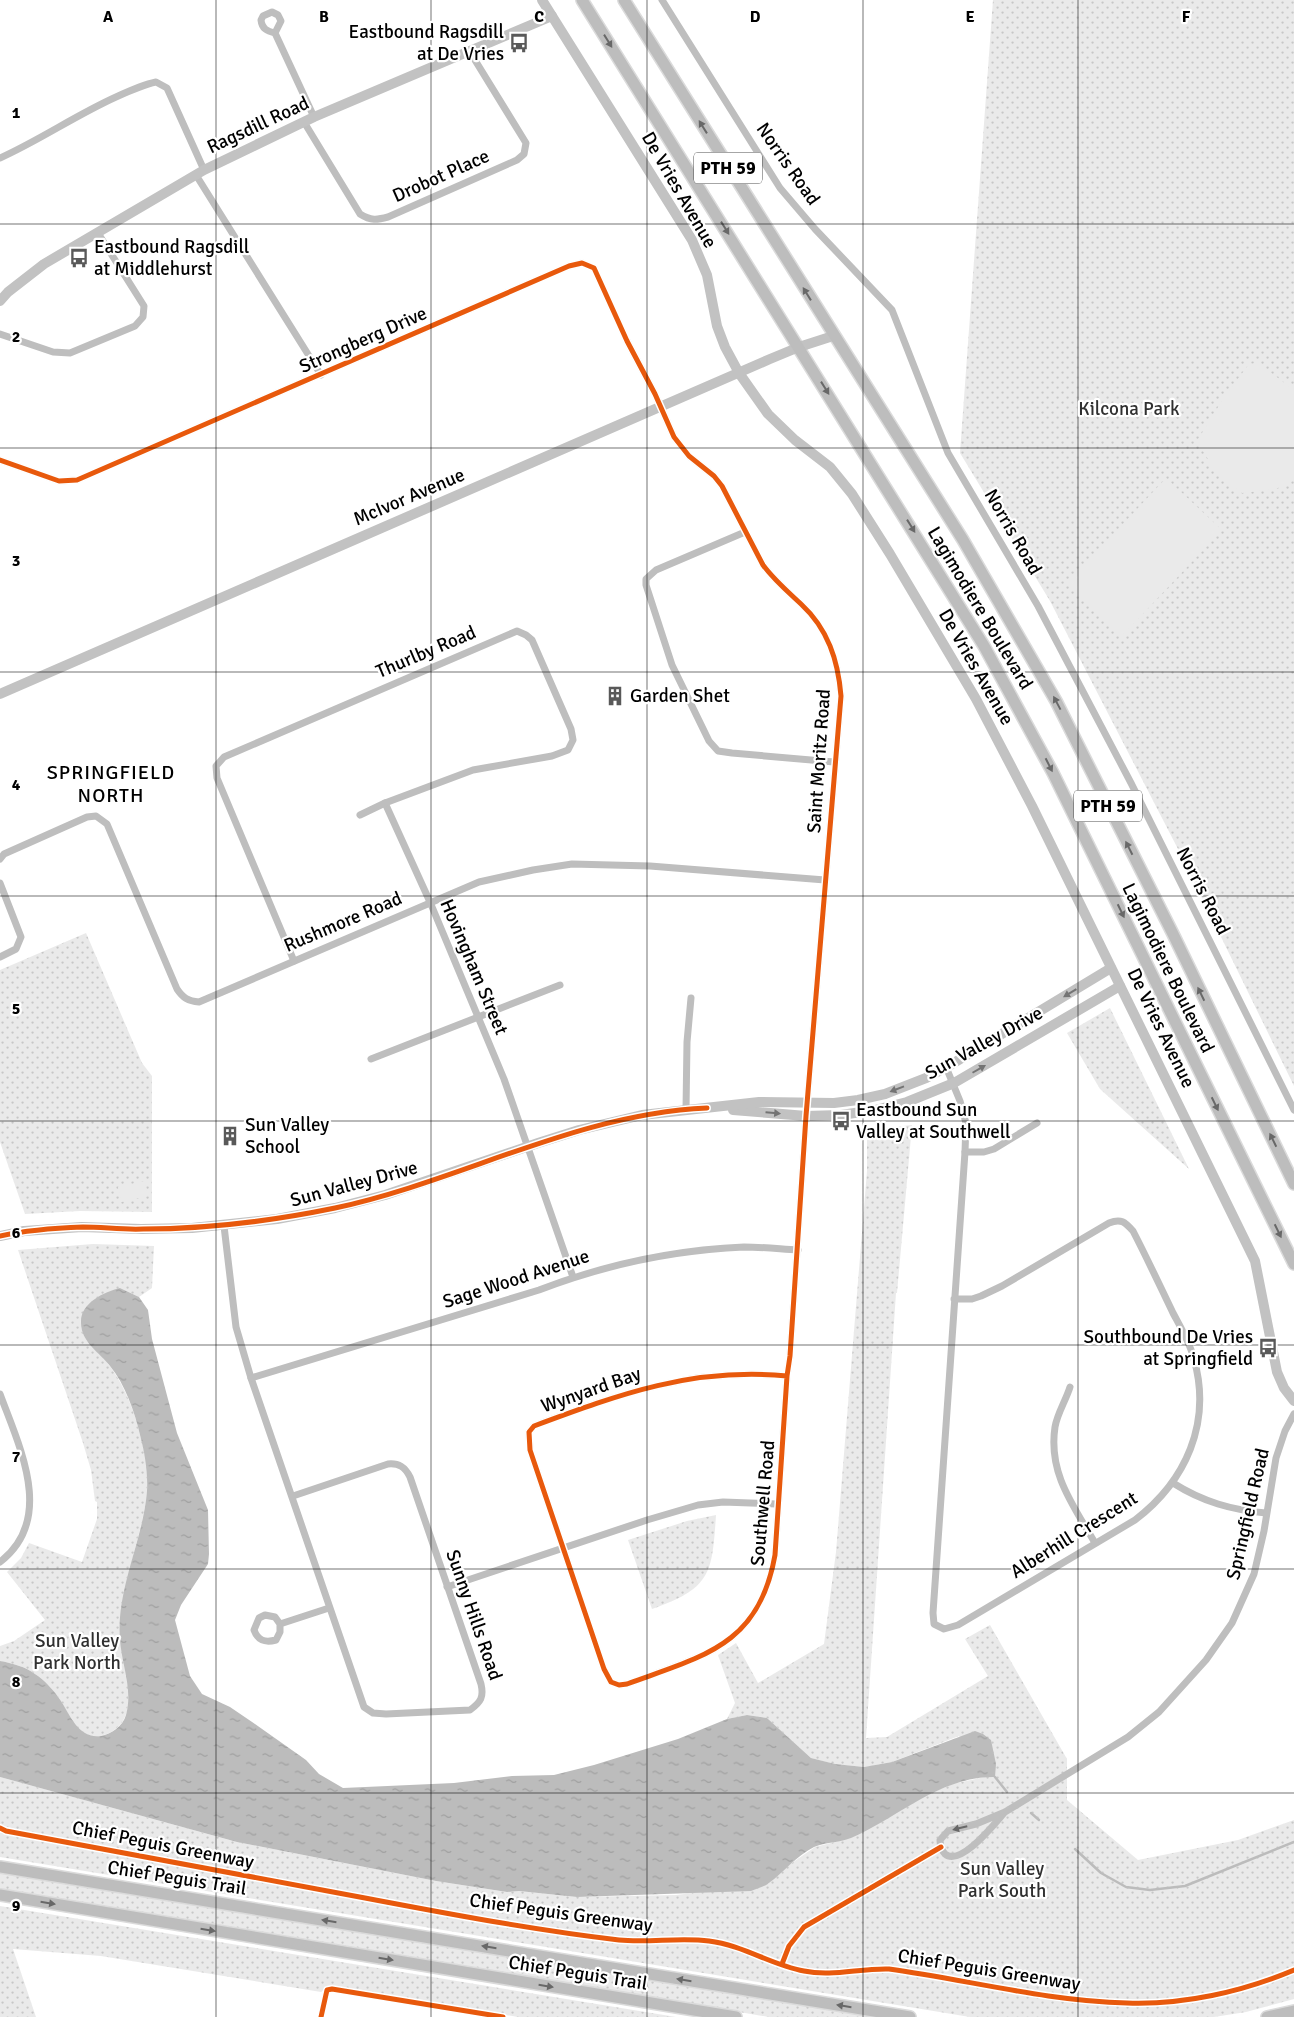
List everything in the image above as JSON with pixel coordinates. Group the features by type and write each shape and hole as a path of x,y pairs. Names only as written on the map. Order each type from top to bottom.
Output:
{"main road":[{"name":"Lagimodiere Boulevard","path":"582,0 957,600 1021,712 1294,1264"},
{"name":"Lagimodiere Boulevard","path":"624,0 833,336 963,540 1056,702 1173,934 1294,1184"},
{"name":"Chief Peguis Trail","path":"0,1867 910,2017"},
{"name":"Chief Peguis Trail","path":"0,1896 736,2017"},
{"path":"1267,2017 1294,2010"}],"street":[{"name":"De Vries Avenue","path":"542,0 692,240 707,276 717,326 738,373 768,414 795,440 830,467 852,494 890,554 976,700 1036,815 1254,1261 1277,1372 1284,1388 1294,1402"},
{"name":"Norris Road","path":"662,0 780,188 815,229 892,310 948,454 1051,632 1131,784 1294,1110"},
{"name":"Ragsdill Road","path":"0,301 8,292 44,264 200,172 309,120 552,16"},
{"path":"275,33 309,120"},
{"name":"Drobot Place","path":"309,120 360,214 368,220 388,217 517,160 524,154 526,143 470,52"},
{"path":"0,158 28,145 88,110 145,84 156,82 167,88 200,172 321,375"},
{"path":"0,334 53,352 70,353 135,326 143,317 144,306 98,233"},
{"name":"Strongberg Drive","path":"0,460 59,481 77,480 569,266 582,263 594,268 660,408"},
{"name":"McIvor Avenue","path":"0,694 738,373 799,347 833,336"},
{"name":"Saint Moritz Road","path":"660,408 674,437 689,456 714,476 729,496 745,532 770,574 815,619 830,644 839,672 841,696 806,1116"},
{"path":"745,532 656,570 646,578 646,585 672,665 709,741 718,751 732,754 834,762"},
{"name":"Thurlby Road","path":"294,961 217,778 216,766 224,757 517,631 526,634 532,640 572,729 574,740 568,750 552,756 473,770 385,803 360,815"},
{"name":"Hovingham Street","path":"385,803 430,902 504,1079 573,1277"},
{"name":"Rushmore Road","path":"0,859 4,854 87,817 96,816 107,824 177,989 182,996 190,1001 199,1002 479,882 533,870 572,864 650,866 825,880"},
{"path":"0,883 22,937 16,949 0,956"},
{"name":"Sun Valley Drive","path":"0,1236 24,1231 82,1227 141,1230 224,1226 277,1219 385,1195 527,1146 579,1130 624,1120 686,1109 759,1102 842,1102 884,1094 926,1078 946,1067 1111,968"},
{"path":"371,1059 560,985"},
{"name":"Sun Valley Drive","path":"707,1108 806,1116 841,1115 875,1110 907,1102 954,1083 1120,986"},
{"path":"686,1109 687,1042 691,998"},
{"name":"Alberhill Crescent","path":"946,1067 954,1083 966,1123 965,1152 954,1299 933,1612 934,1624 944,1629 958,1625 1144,1513 1155,1504 1173,1483 1186,1461 1197,1428 1200,1397 1197,1371 1190,1347 1133,1231 1125,1222 1117,1220 1109,1223 1002,1286 981,1296 972,1299 954,1299"},
{"name":"Southwell Road","path":"563,1548 607,1676 611,1682 619,1685 627,1684 704,1656 726,1643 744,1626 765,1593 771,1578 775,1555 806,1116"},
{"path":"965,1152 984,1152 994,1149 1038,1123"},
{"name":"Sunny Hills Road","path":"224,1226 236,1327 251,1378 364,1707 373,1713 386,1714 470,1710 480,1703 483,1694 406,1469 397,1464 388,1464 293,1496"},
{"name":"Sage Wood Avenue","path":"251,1378 636,1259 690,1250 746,1247 798,1250"},
{"name":"Wynyard Bay","path":"563,1548 530,1450 529,1432 534,1426 650,1386 690,1378 736,1374 787,1376"},
{"path":"1070,1387 1055,1426 1054,1451 1057,1473 1062,1488 1095,1543"},
{"path":"0,1394 22,1457 30,1487 30,1509 20,1542 0,1562"},
{"name":"Springfield Road","path":"1006,1812 967,1851 955,1857 950,1857 943,1852 940,1840 948,1831 976,1824 1006,1812 1128,1737 1158,1712 1192,1676 1224,1635 1242,1603 1258,1557 1276,1458 1285,1431 1294,1414"},
{"path":"1173,1483 1214,1504 1266,1514"},
{"path":"447,1587 647,1520 698,1505 722,1502 778,1504"},
{"path":"280,1624 329,1608"}],"green space":[{"name":"Kilcona Park","path":"993,0 1294,0 1294,1086 1178,849 1050,601 960,453"},
{"path":"1258,363 1294,390 1294,480 1276,489 1242,493 1217,474 1197,441 1223,399 1249,364"},
{"path":"1166,478 1222,530 1122,636 1067,584"},
{"path":"86,933 142,1063 152,1076 152,1212 80,1211 25,1214 0,1142 0,970"},
{"path":"1110,1008 1189,1169 1100,1089 1067,1033"},
{"name":"Sun Valley Park South","path":"912,1125 896,1293 866,1738 887,1737 988,1676 965,1639 990,1625 1067,1759 1067,1800 1138,1860 1238,1840 1294,1820 1294,1967 1255,1981 1214,1992 1194,1996 1132,2001 1070,1996 888,1966 812,1970 778,1961 722,1940 710,1938 631,1939 465,1914 33,1834 0,1825 0,1777 237,1842 436,1881 507,1892 519,1891 577,1897 676,1895 768,1884 786,1867 815,1847 850,1838 927,1795 952,1784 994,1777 959,1736 892,1762 864,1767 834,1764 811,1758 767,1718 747,1715 727,1719 735,1703 718,1655 736,1643 758,1683 824,1644 836,1552 867,1171 867,1130"},
{"path":"145,1181 148,1196 121,1202 118,1187"},
{"name":"Sun Valley Park North","path":"93,1244 154,1246 152,1288 139,1297 120,1288 81,1319 83,1334 112,1369 129,1400 144,1451 148,1482 147,1496 121,1612 129,1697 127,1709 124,1719 119,1726 102,1736 87,1735 82,1732 74,1723 56,1694 39,1677 23,1667 0,1661 0,1646 14,1641 45,1620 7,1572 21,1558 29,1543 82,1562 97,1519 97,1502 95,1501 91,1470 18,1250"},
{"path":"716,1515 713,1552 705,1576 697,1586 686,1594 652,1609 628,1540 687,1521"},
{"path":"0,1830 44,1841 528,1929 626,1943 719,1945 739,1950 777,1966 808,1974 886,1971 1063,2000 1114,2005 1141,2005 1193,2001 1219,1996 1269,1983 1294,1974 1294,1999 1246,2012 1214,2017 970,2017 0,1857"},
{"path":"0,1872 879,2017 769,2017 0,1890"},
{"path":"0,1906 676,2017 518,2017 333,1986 329,1986 321,1992 101,1956 13,1949 36,2017 0,2017"}],"water":[{"path":"120,1288 139,1297 148,1310 152,1339 177,1433 208,1510 208,1564 181,1605 175,1620 190,1676 202,1694 230,1707 306,1760 319,1774 343,1788 454,1783 512,1776 554,1775 594,1765 678,1739 727,1719 747,1715 767,1718 811,1758 835,1764 864,1767 892,1762 975,1731 991,1740 996,1764 995,1777 956,1783 920,1800 851,1838 814,1847 801,1855 765,1886 751,1891 577,1897 519,1891 507,1892 436,1881 237,1842 0,1777 0,1661 23,1667 42,1679 59,1698 76,1726 87,1734 101,1736 109,1733 119,1726 126,1715 128,1687 121,1650 120,1621 126,1584 145,1510 147,1491 146,1463 135,1417 125,1390 110,1366 84,1336 81,1323 84,1310 89,1304 107,1292"}],"waterway":[{"path":"995,1777 1007,1792"},
{"path":"1031,1813 1039,1820"},
{"path":"1075,1849 1101,1873 1126,1887 1150,1890 1185,1886 1294,1842"}],"cycle path":[{"path":"0,460 59,481 77,480 569,266 582,263 594,268 674,437 689,456 714,476 722,486 763,565 776,581 810,614 825,635 834,658 841,696 806,1116 775,1555 767,1586 756,1610 741,1628 724,1643 680,1665 627,1684 619,1685 611,1682 604,1669 530,1450 529,1432 534,1426 597,1403 688,1379 753,1374 787,1376"},
{"path":"0,1236 73,1227 167,1229 216,1226 311,1213 382,1196 565,1135 611,1122 658,1113 707,1108"},
{"name":"Chief Peguis Greenway","path":"0,1828 6,1831 95,1848 523,1927 619,1940 687,1940 721,1943 792,1968 815,1973 889,1969 1067,1998 1148,2003 1191,1999 1233,1991 1294,1970"},
{"path":"782,1964 789,1946 804,1927 941,1847"},
{"path":"321,2017 327,1990 332,1989 503,2017"}],"place":[{"name":"Eastbound Ragsdill at De Vries","path":"519,43"},
{"name":"Eastbound Ragsdill at Middlehurst","path":"79,258"},
{"name":"Garden Shet","path":"615,696"},
{"name":"Eastbound Sun Valley at Southwell","path":"841,1121"},
{"name":"Sun Valley School","path":"230,1136"},
{"name":"Southbound De Vries at Springfield","path":"1268,1348"}],"district":[{"name":"SPRINGFIELD NORTH","path":"111,784"}]}
